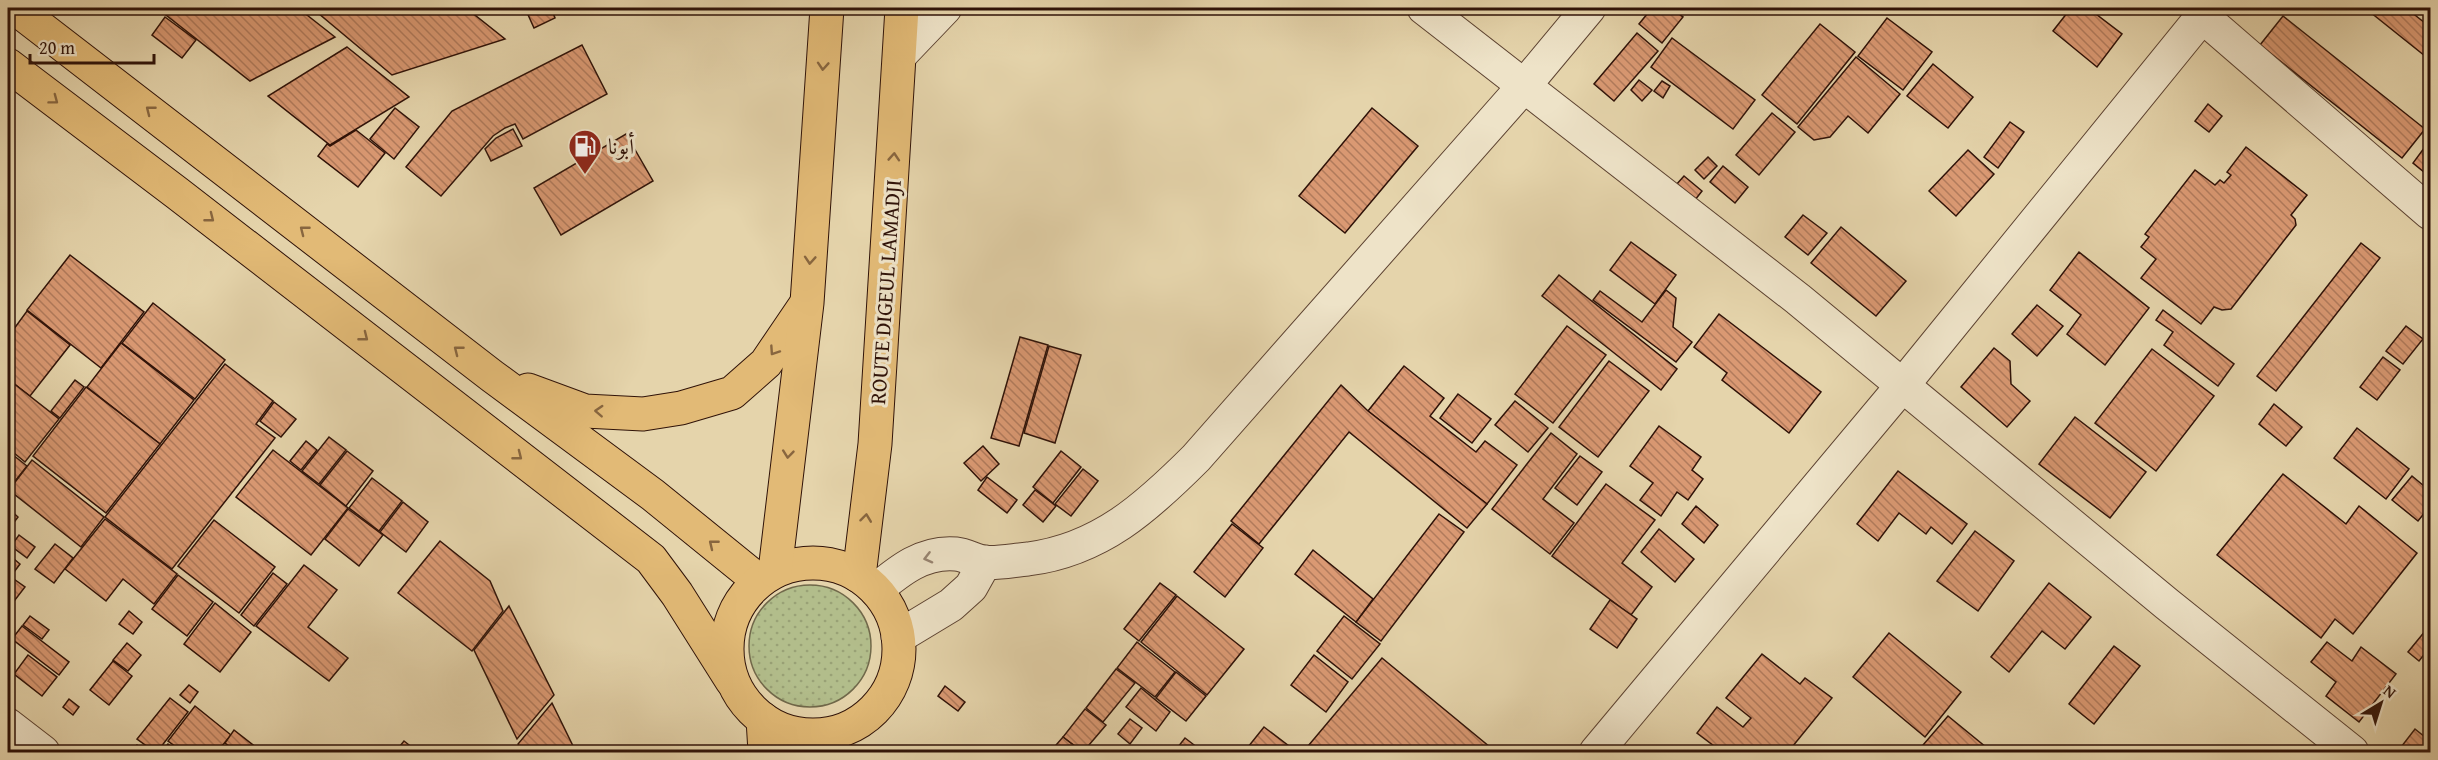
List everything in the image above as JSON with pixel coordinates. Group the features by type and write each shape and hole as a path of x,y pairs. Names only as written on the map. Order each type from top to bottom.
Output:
{"main road":[{"path":"15,8 492,376 767,576"},
{"path":"767,576 807,303 827,8"},
{"name":"ROUTE DIGEUL LAMADJI","path":"867,583 902,8"},
{"path":"8,65 651,559 677,594 742,699 763,719 786,731 811,735 837,732 860,721 879,705 891,684 898,661 898,638 894,621 886,604 867,583 839,567 818,562 796,564 767,576 743,598 731,620 732,681"},
{"path":"492,376 585,411 643,414 681,408 732,393 766,363 807,303"},
{"path":"763,719 765,753"},
{"path":"853,753 860,721"}],"street":[{"path":"901,54 945,8"},
{"path":"1424,8 1798,299 2352,753"},
{"path":"867,583 931,556 956,554 985,562 1030,558 1071,549 1127,522 1162,492 1196,458 1524,86 1589,8"},
{"path":"1596,753 1902,386 2205,12 2430,213"},
{"path":"898,638 951,605 971,587 985,562"},
{"path":"8,725 44,753"}],"green space":[{"path":"810,585 833,589 853,603 867,623 871,646 867,669 853,689 833,703 810,707 787,703 767,689 753,669 749,646 753,623 767,603 787,589"}],"building":[{"path":"157,8 298,8 335,37 250,81"},
{"path":"312,8 466,8 505,39 392,75"},
{"path":"525,8 551,8 555,18 534,28"},
{"path":"1652,8 1671,8 1683,17 1662,43 1639,24"},
{"path":"2071,8 2088,8 2122,34 2097,67 2053,31"},
{"path":"2365,8 2406,8 2430,27 2430,60"},
{"path":"2283,16 2425,129 2402,158 2260,45"},
{"path":"165,17 196,40 182,58 152,35"},
{"path":"1887,18 1932,52 1903,90 1858,56"},
{"path":"1820,24 1855,52 1797,124 1762,95"},
{"path":"1637,33 1658,51 1614,101 1594,84"},
{"path":"1672,38 1755,100 1733,129 1651,67"},
{"path":"582,45 607,94 523,139 515,124 505,128 493,136 441,196 406,167 452,111"},
{"path":"347,47 409,97 330,145 268,96"},
{"path":"1856,57 1900,94 1868,133 1848,116 1830,137 1814,140 1798,127"},
{"path":"1933,64 1973,97 1948,128 1907,96"},
{"path":"1639,80 1652,90 1642,101 1631,90"},
{"path":"1662,81 1670,86 1663,98 1654,91"},
{"path":"2208,104 2222,116 2209,132 2195,121"},
{"path":"395,108 419,127 394,159 370,139"},
{"path":"1372,108 1418,146 1345,233 1299,196"},
{"path":"1772,113 1795,132 1759,175 1736,155"},
{"path":"2010,122 2024,132 1998,168 1984,157"},
{"path":"513,129 522,146 491,161 485,149 496,138"},
{"path":"356,130 385,153 358,187 318,156 327,144 330,146"},
{"path":"626,134 653,181 561,235 534,188"},
{"path":"2430,140 2430,177 2413,163"},
{"path":"2246,147 2307,195 2291,215 2296,225 2231,309 2222,310 2214,307 2201,324 2141,278 2156,259 2141,247 2149,237 2145,234 2195,170 2215,185 2220,180 2224,183 2231,175 2227,172"},
{"path":"1968,150 1994,174 1956,216 1929,191"},
{"path":"1708,157 1717,166 1704,179 1695,170"},
{"path":"1723,166 1748,187 1735,203 1710,182"},
{"path":"1684,176 1702,191 1695,200 1676,185"},
{"path":"1803,215 1827,233 1808,255 1785,237"},
{"path":"1841,227 1906,281 1876,316 1811,263"},
{"path":"1631,242 1676,275 1655,304 1610,270"},
{"path":"2361,243 2380,258 2276,391 2257,376"},
{"path":"2079,252 2149,308 2105,365 2067,334 2081,315 2050,290"},
{"path":"70,255 144,312 101,368 27,310"},
{"path":"1559,275 1677,369 1661,390 1542,296"},
{"path":"1666,290 1676,298 1673,327 1692,342 1676,362 1593,300 1600,291 1642,322"},
{"path":"153,303 225,360 195,399 122,343"},
{"path":"2037,305 2063,326 2037,356 2012,334"},
{"path":"2163,310 2234,364 2218,386 2164,345 2173,332 2156,320"},
{"path":"27,311 70,345 30,396 8,379 8,337"},
{"path":"1719,314 1821,392 1789,433 1722,380 1727,373 1694,347"},
{"path":"1567,326 1606,355 1553,423 1515,394"},
{"path":"2406,326 2423,339 2403,364 2386,351"},
{"path":"1020,337 1048,345 1019,446 991,438"},
{"path":"121,343 194,400 160,444 87,387"},
{"path":"1049,346 1081,355 1055,443 1024,433"},
{"path":"1994,348 2010,361 2011,384 2030,401 2007,427 1961,387"},
{"path":"2152,349 2214,396 2156,471 2095,423"},
{"path":"2383,357 2400,370 2377,400 2360,387"},
{"path":"1609,361 1649,391 1598,457 1559,427"},
{"path":"225,364 273,401 256,424 275,438 172,569 105,517"},
{"path":"1404,366 1444,398 1430,416 1476,452 1485,441 1517,465 1487,504 1368,411"},
{"path":"8,379 59,419 25,462 8,448"},
{"path":"75,380 84,387 60,418 51,411"},
{"path":"1341,385 1368,411 1487,504 1467,528 1349,432 1259,544 1231,521"},
{"path":"86,387 160,444 106,513 33,456"},
{"path":"1458,394 1491,419 1472,443 1440,418"},
{"path":"1515,401 1548,428 1528,452 1495,425"},
{"path":"274,402 296,419 281,437 260,421"},
{"path":"2274,404 2302,427 2286,446 2259,424"},
{"path":"2075,417 2146,472 2110,518 2039,464"},
{"path":"1659,426 1701,457 1692,470 1703,479 1688,500 1677,492 1661,516 1640,500 1653,483 1630,466"},
{"path":"2357,428 2409,469 2386,499 2334,458"},
{"path":"1551,433 1577,454 1543,499 1574,523 1550,554 1492,509"},
{"path":"329,437 346,450 319,484 302,471"},
{"path":"306,441 317,450 301,470 290,461"},
{"path":"983,446 999,464 981,481 964,463"},
{"path":"273,450 348,508 311,555 236,497"},
{"path":"8,451 27,466 8,490"},
{"path":"347,451 373,471 346,506 320,485"},
{"path":"1061,451 1081,467 1053,503 1033,487"},
{"path":"1580,456 1602,472 1577,505 1555,488"},
{"path":"32,460 104,517 81,547 9,490"},
{"path":"1083,469 1098,481 1071,516 1055,504"},
{"path":"1898,471 1967,524 1952,544 1931,527 1926,534 1899,513 1878,541 1857,524"},
{"path":"2283,474 2346,524 2359,506 2417,553 2353,634 2335,619 2321,638 2217,555"},
{"path":"2412,476 2430,491 2430,506 2418,521 2392,500"},
{"path":"987,477 1017,500 1007,513 978,490"},
{"path":"372,478 402,501 379,531 349,508"},
{"path":"1606,484 1655,520 1622,563 1652,587 1631,615 1552,556"},
{"path":"1035,490 1056,506 1043,522 1023,505"},
{"path":"403,502 428,522 406,552 380,532"},
{"path":"1696,506 1718,525 1704,543 1682,524"},
{"path":"8,508 18,517 8,530"},
{"path":"348,509 383,535 359,566 325,539"},
{"path":"1439,514 1464,532 1381,641 1356,622"},
{"path":"105,519 177,574 154,604 123,579 106,601 65,569"},
{"path":"214,520 275,567 239,613 178,566"},
{"path":"1232,524 1263,548 1225,597 1194,572"},
{"path":"1659,529 1694,559 1675,582 1641,552"},
{"path":"1975,531 2014,561 1978,611 1937,581"},
{"path":"19,535 35,547 27,558 11,546"},
{"path":"440,541 490,581 503,611 472,651 398,593"},
{"path":"55,544 73,558 54,583 35,569"},
{"path":"1313,550 1373,599 1356,622 1295,574"},
{"path":"8,554 20,564 8,580"},
{"path":"304,565 337,590 308,627 348,658 329,681 256,626"},
{"path":"273,573 287,584 254,626 241,615"},
{"path":"178,575 213,602 187,636 152,609"},
{"path":"11,577 25,587 8,609 8,581"},
{"path":"1160,583 1176,595 1139,641 1124,629"},
{"path":"2049,583 2091,617 2065,649 2042,631 2009,672 1991,657"},
{"path":"1177,596 1244,649 1207,695 1141,642"},
{"path":"1610,600 1637,619 1617,648 1590,629"},
{"path":"215,603 251,632 220,672 184,644"},
{"path":"509,606 554,695 517,739 474,650"},
{"path":"129,611 142,622 133,634 119,624"},
{"path":"30,616 49,630 42,639 23,625"},
{"path":"1344,616 1380,644 1352,679 1317,651"},
{"path":"2430,625 2430,647 2419,661 2408,652"},
{"path":"22,626 69,662 59,675 12,639"},
{"path":"1889,633 1961,692 1925,737 1853,677"},
{"path":"1137,642 1175,672 1155,697 1117,668"},
{"path":"2327,642 2352,661 2361,647 2396,674 2359,722 2326,696 2336,682 2311,662"},
{"path":"127,643 141,655 128,671 113,660"},
{"path":"2114,646 2140,666 2094,724 2069,704"},
{"path":"1762,654 1800,684 1805,678 1832,698 1788,752 1722,752 1697,733 1717,707 1743,727 1751,718 1726,698"},
{"path":"28,655 57,677 42,696 14,674"},
{"path":"1314,655 1348,682 1326,712 1291,685"},
{"path":"1382,658 1496,752 1303,752"},
{"path":"113,661 132,676 109,705 90,690"},
{"path":"1116,669 1135,683 1103,722 1086,708"},
{"path":"1176,672 1206,696 1186,721 1156,698"},
{"path":"189,685 198,692 190,703 180,695"},
{"path":"945,686 965,702 958,711 938,696"},
{"path":"1141,688 1170,712 1156,731 1126,707"},
{"path":"170,698 188,712 155,752 137,739"},
{"path":"69,699 79,707 73,715 63,707"},
{"path":"552,703 576,752 522,752 518,744"},
{"path":"195,706 231,735 217,752 183,752 168,741"},
{"path":"1085,709 1106,725 1083,752 1063,737"},
{"path":"1948,716 1992,752 1917,752"},
{"path":"1130,719 1142,728 1130,744 1118,734"},
{"path":"1264,727 1293,749 1290,752 1244,752"},
{"path":"2415,729 2430,741 2430,752 2398,751"},
{"path":"234,730 257,748 254,752 237,752 225,743"},
{"path":"1063,737 1082,752 1050,752"},
{"path":"1185,738 1202,751 1174,752"},
{"path":"404,741 418,752 395,752"},
{"path":"168,744 179,752 161,752"},
{"path":"137,745 147,752 132,751"}],"place":[{"name":"أبونا","path":"585,175"}]}
